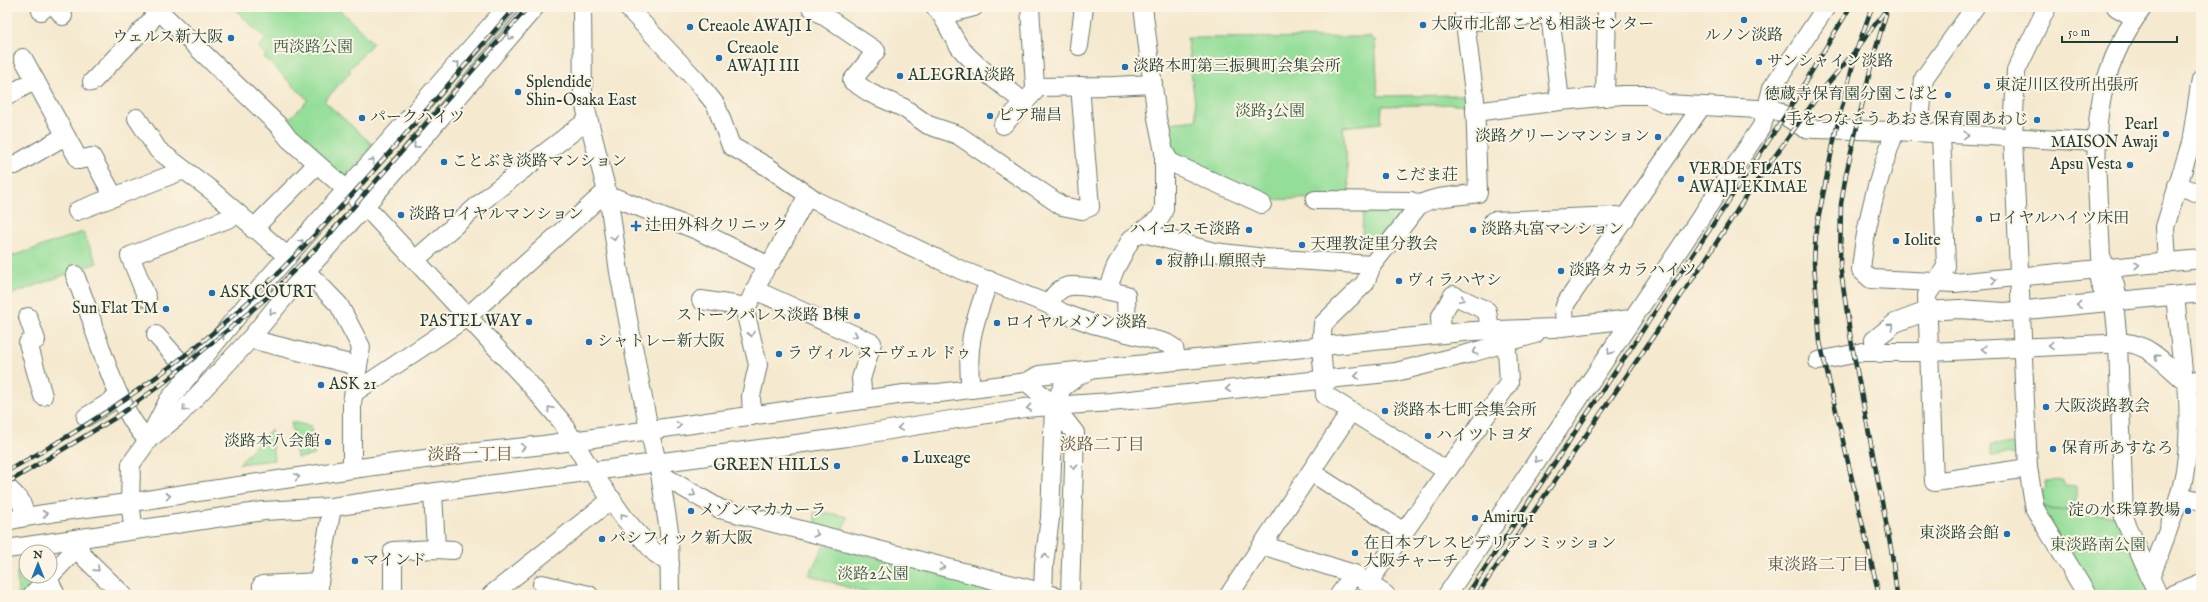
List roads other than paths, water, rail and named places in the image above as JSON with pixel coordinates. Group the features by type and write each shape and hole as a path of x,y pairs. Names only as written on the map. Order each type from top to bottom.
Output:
{"street":[{"path":"134,530 130,504 131,464 148,440 168,401 265,282 507,7"},
{"path":"148,440 179,415 250,339 306,271 365,206 535,7"},
{"path":"582,7 583,98 608,197 619,272 648,430 658,469 669,531 670,595"},
{"path":"627,7 696,80 716,105 731,146 768,167 818,202 961,270 1048,304 1054,309 1090,323 1166,343 1174,348 1177,361"},
{"path":"811,7 876,51 852,81 870,93 904,108 928,125 958,136 1062,206 1082,210 1090,207 1080,86"},
{"path":"974,7 939,11 962,50 979,68 1025,103"},
{"path":"1003,125 1035,91 1030,7"},
{"path":"1079,46 1084,7"},
{"path":"1107,290 1122,254 1131,239 1160,218 1164,209 1164,152 1157,123 1143,7"},
{"path":"1605,97 1607,7"},
{"path":"1447,595 1762,126 1765,108 1772,88 1826,7"},
{"path":"1919,132 1924,78 1975,7"},
{"path":"2047,7 2016,71 2013,138 2028,468 2035,509 2087,595"},
{"path":"2104,269 2101,257 2097,142 2098,109 2103,86 2116,51 2139,13 2116,7"},
{"path":"92,82 149,22 157,8 317,164 346,191 365,206 528,382 574,440 592,472 625,519 655,553 670,564"},
{"path":"1447,471 1325,395 1321,346 1323,324 1364,283 1372,265 1419,206 1428,200 1437,198 1459,197 1478,193 1475,112 1464,15 1550,14 1560,101"},
{"path":"23,58 79,160 92,157 114,197"},
{"path":"2168,263 2165,227 2191,143 2201,79"},
{"path":"7,96 35,80"},
{"path":"1035,87 1153,84"},
{"path":"1475,112 1560,101 1648,95 1667,104 1701,107 1765,108 1776,110 1804,128 1871,132 1895,131 1941,133 2097,142"},
{"path":"1559,327 1566,303 1701,107"},
{"path":"137,118 158,150 211,190 253,229 288,257"},
{"path":"414,260 491,194 588,120"},
{"path":"1895,131 1870,207 1862,270 1871,279 1955,283 2201,259"},
{"path":"1941,133 1946,266 1927,294 1934,482 1952,481 2028,468"},
{"path":"7,165 15,165 65,136"},
{"path":"1164,152 1170,162 1262,204"},
{"path":"253,229 317,164"},
{"path":"77,211 184,170"},
{"path":"2177,185 2201,194"},
{"path":"752,416 751,396 758,365 745,311 767,265 772,261 808,195"},
{"path":"355,392 467,317 601,196 619,199 699,231 767,265"},
{"path":"1314,200 1411,201 1419,206"},
{"path":"148,287 130,256 185,243 238,215"},
{"path":"1493,221 1617,216 1625,219"},
{"path":"1140,232 1214,252 1265,258 1372,265"},
{"path":"2104,269 2098,274 2100,284 2106,298 2114,302"},
{"path":"306,271 339,305 361,347 355,392 352,403 352,468"},
{"path":"75,275 93,327 120,396 135,428 148,440"},
{"path":"971,389 968,369 972,329 989,280"},
{"path":"265,282 285,297"},
{"path":"1955,283 1949,287 1946,298 1952,306 1959,309"},
{"path":"1048,304 1052,296 1066,287 1107,290 1126,295 1127,333"},
{"path":"1880,353 1875,350 1874,340 1895,323 1927,311 1959,309 2004,312 2201,293"},
{"path":"1339,595 1361,578 1404,532 1509,383 1501,334 1487,311 1453,295 1440,318 1441,334"},
{"path":"2150,578 2179,496 2187,450 2191,381 2175,296"},
{"path":"701,300 751,298 872,343 861,379 862,400"},
{"path":"2114,302 2118,343 2124,518 2158,595"},
{"path":"28,317 36,340 28,343 43,396"},
{"path":"7,521 26,516 130,504 164,496 468,452 544,445 904,394 971,389 1027,382 1039,375 1441,334 1501,334 1631,319"},
{"path":"7,549 264,511 332,508 592,472 658,469 1054,406 1396,372 1501,334"},
{"path":"156,336 191,374"},
{"path":"250,339 358,366"},
{"path":"1818,361 1863,352 1929,352 2118,343 2142,346 2191,381"},
{"path":"658,469 720,509 1046,594 1044,564 1050,518 1054,406 1062,388 1079,375 1099,369"},
{"path":"1027,382 1054,406 1075,433 1070,595"},
{"path":"86,417 120,396"},
{"path":"1072,429 1076,417 1083,409 1095,403"},
{"path":"1229,595 1351,411"},
{"path":"1310,472 1404,532"},
{"path":"7,487 20,500 26,516"},
{"path":"393,595 393,551 445,550 433,493"},
{"path":"2179,496 2201,500"},
{"path":"491,595 612,499"},
{"path":"262,595 262,585 319,589 332,508"},
{"path":"58,568 70,555 78,539"},
{"path":"78,539 81,553 85,558 123,595"},
{"path":"1262,545 1361,578 1386,595"},
{"path":"543,555 542,589 589,595"},
{"path":"2172,595 2201,583"},
{"path":"32,595 42,584"},
{"path":"51,584 56,595"}],"railway":[{"path":"7,471 74,432 142,388 206,339 236,313 297,254 361,185 515,7"},
{"path":"7,483 115,418 166,381 270,295 329,235 528,7"},
{"path":"1467,595 1785,116 1850,7"},
{"path":"1872,7 1857,49 1836,130 1816,230 1814,263 1820,342 1879,595"},
{"path":"1477,595 1702,265 1747,195 1823,89 1857,49 1888,7"},
{"path":"1886,14 1873,58 1846,174 1841,204 1840,265 1851,340 1892,554 1897,595"}],"place":[{"name":"ルノン淡路","path":"1744,20"},
{"name":"大阪市北部こども相談センター","path":"1423,25"},
{"name":"Creaole AWAJI I","path":"690,27"},
{"name":"ウェルス新大阪","path":"231,38"},
{"name":"Creaole AWAJI III","path":"719,58"},
{"name":"サンシャイン淡路","path":"1759,62"},
{"name":"淡路本町第三振興町会集会所","path":"1125,67"},
{"name":"ALEGRIA淡路","path":"900,76"},
{"name":"東淀川区役所出張所","path":"1987,86"},
{"name":"Splendide Shin-Osaka East","path":"518,92"},
{"name":"徳蔵寺保育園分園こばと","path":"1948,95"},
{"name":"ピア瑞昌","path":"990,116"},
{"name":"パークハイツ","path":"362,118"},
{"name":"手をつなごう あおき保育園あわじ","path":"2037,120"},
{"name":"Pearl MAISON Awaji","path":"2166,134"},
{"name":"淡路グリーンマンション","path":"1658,137"},
{"name":"ことぶき淡路マンション","path":"444,162"},
{"name":"Apsu Vesta","path":"2130,165"},
{"name":"こだま荘","path":"1386,176"},
{"name":"VERDE FLATS AWAJI EKIMAE","path":"1681,179"},
{"name":"淡路ロイヤルマンション","path":"401,215"},
{"name":"ロイヤルハイツ床田","path":"1979,219"},
{"name":"辻田外科クリニック","path":"636,226"},
{"name":"ハイコスモ淡路","path":"1249,230"},
{"name":"淡路丸富マンション","path":"1473,230"},
{"name":"Iolite","path":"1896,241"},
{"name":"天理教淀里分教会","path":"1302,245"},
{"name":"寂静山 願照寺","path":"1159,262"},
{"name":"淡路タカラハイツ","path":"1561,271"},
{"name":"ヴィラハヤシ","path":"1399,281"},
{"name":"ASK COURT","path":"212,293"},
{"name":"Sun Flat TM","path":"166,309"},
{"name":"ストークパレス淡路 B棟","path":"857,316"},
{"name":"PASTEL WAY","path":"529,322"},
{"name":"ロイヤルメゾン淡路","path":"997,323"},
{"name":"シャトレー新大阪","path":"589,342"},
{"name":"ラ ヴィル ヌーヴェル ドゥ","path":"779,354"},
{"name":"ASK 21","path":"321,385"},
{"name":"大阪淡路教会","path":"2046,407"},
{"name":"淡路本七町会集会所","path":"1385,411"},
{"name":"ハイツトヨダ","path":"1428,436"},
{"name":"淡路本八会館","path":"328,442"},
{"name":"保育所あすなろ","path":"2053,449"},
{"name":"Luxeage","path":"905,459"},
{"name":"GREEN HILLS","path":"837,466"},
{"name":"メゾンマカカーラ","path":"691,511"},
{"name":"淀の水珠算教場","path":"2188,511"},
{"name":"Amiru 1","path":"1475,518"},
{"name":"東淡路会館","path":"2007,534"},
{"name":"パシフィック新大阪","path":"602,539"},
{"name":"在日本プレスビデリアンミッション 大阪チャーチ","path":"1355,553"},
{"name":"マインド","path":"355,561"}],"district":[{"name":"淡路二丁目","path":"1102,445"},
{"name":"淡路一丁目","path":"470,455"},
{"name":"東淡路二丁目","path":"1818,565"}],"park label":[{"name":"西淡路公園","path":"313,48"},
{"name":"淡路3公園","path":"1270,112"},
{"name":"東淡路南公園","path":"2098,546"},
{"name":"淡路2公園","path":"873,575"}]}
